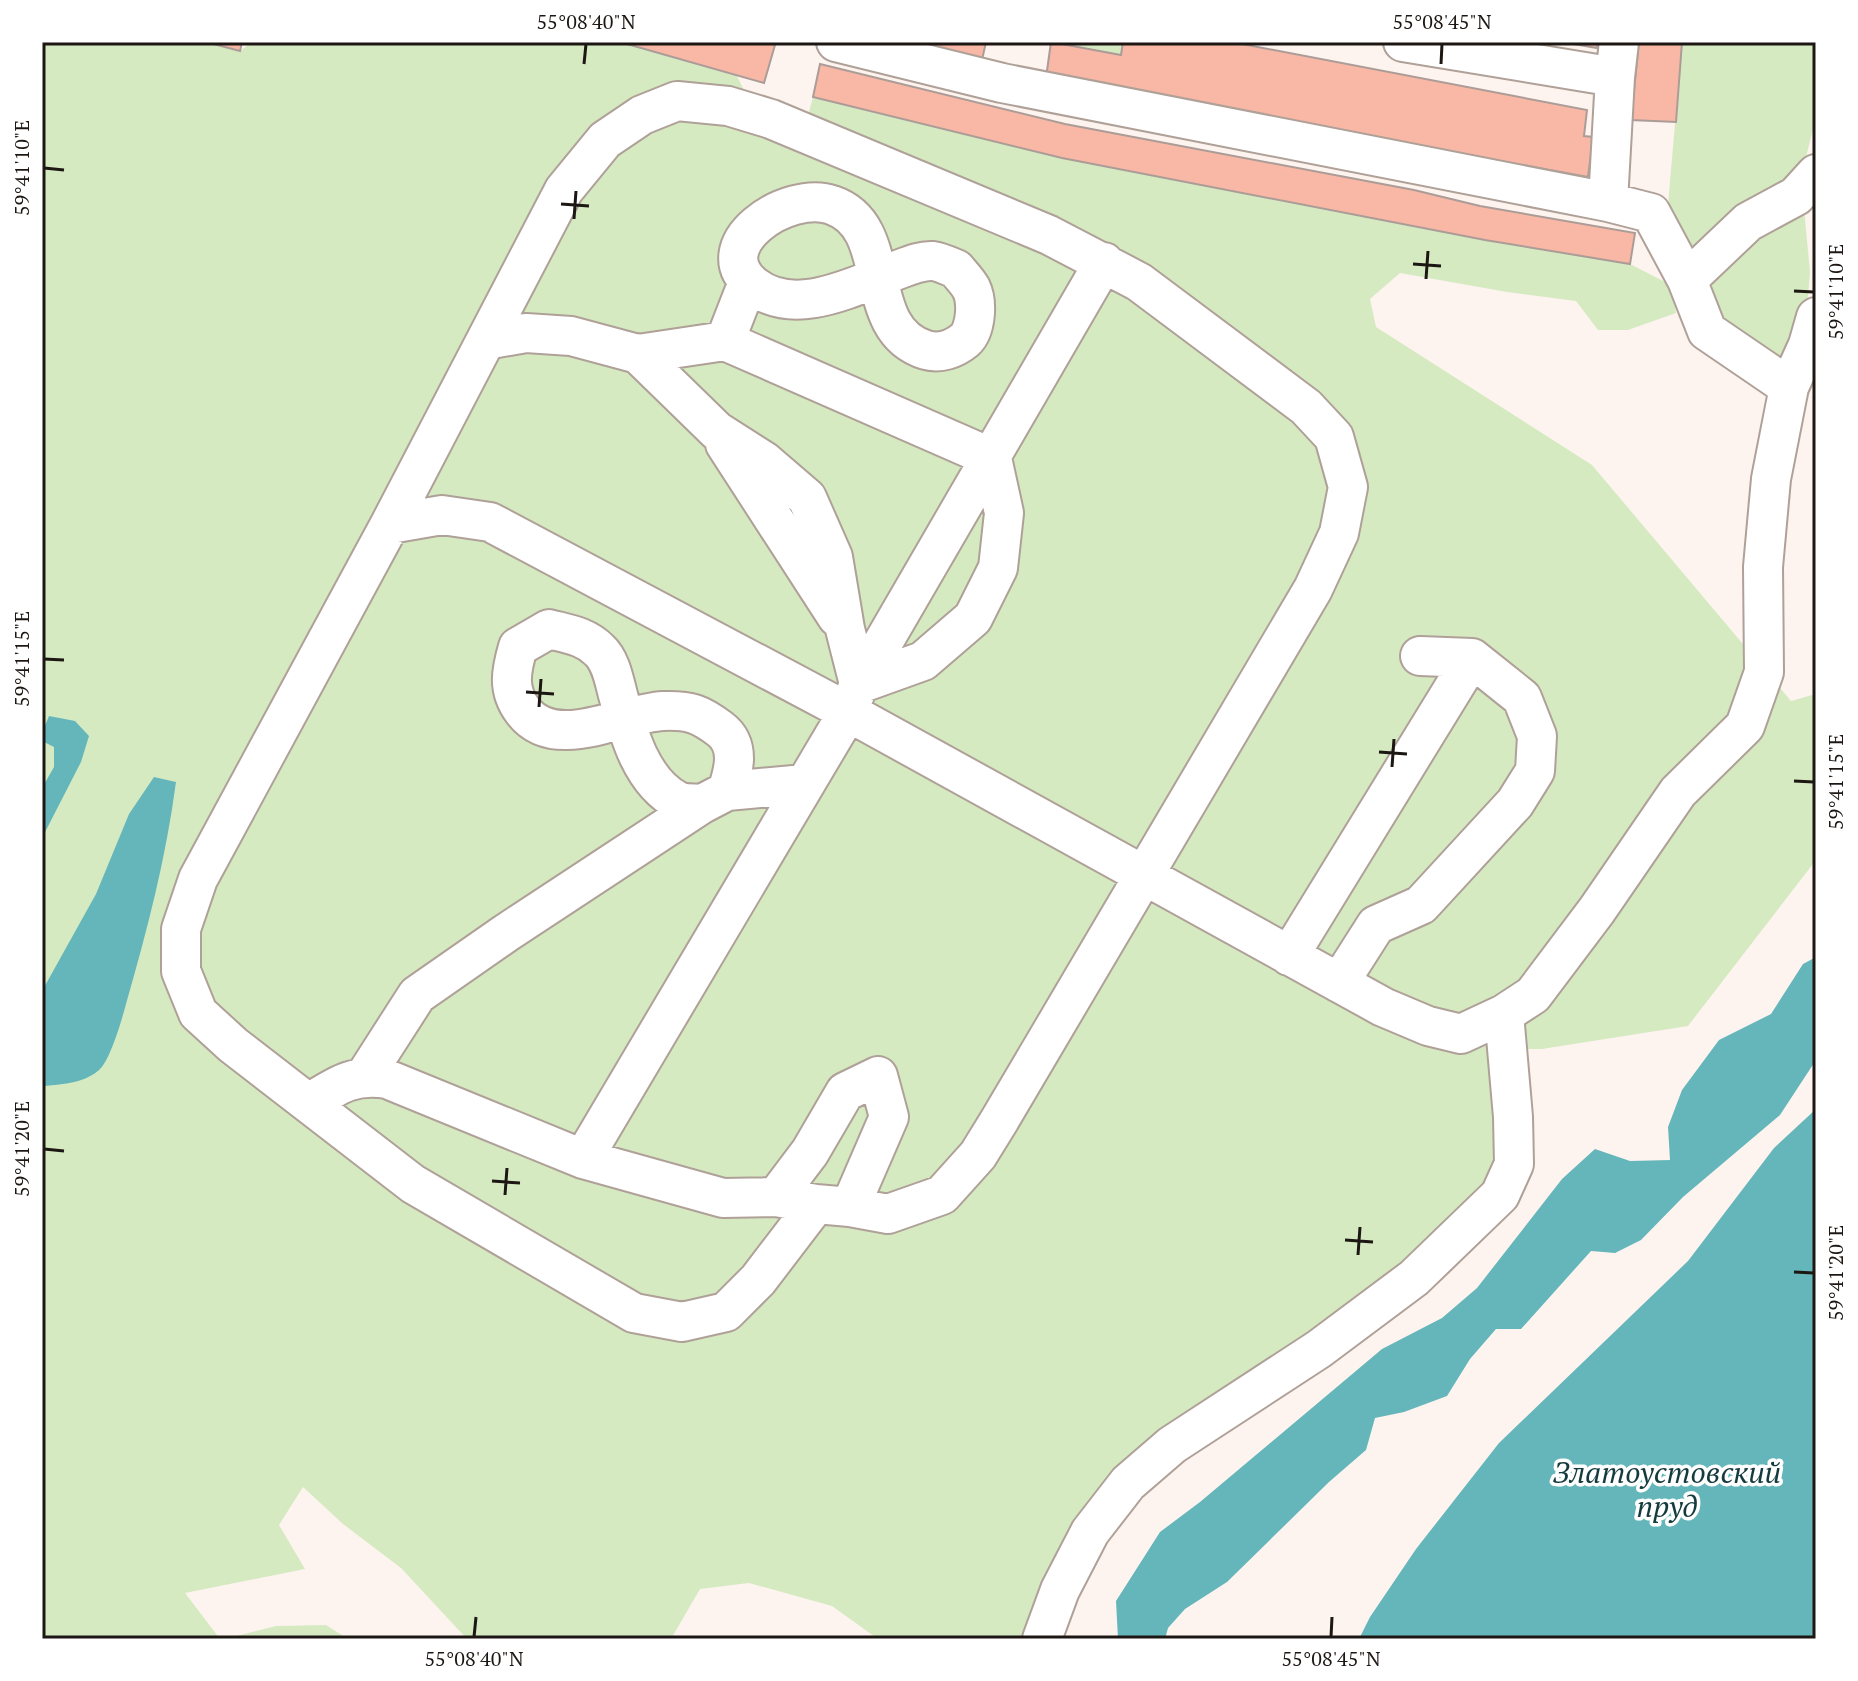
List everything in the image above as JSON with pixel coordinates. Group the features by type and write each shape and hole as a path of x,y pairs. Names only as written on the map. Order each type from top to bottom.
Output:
{"lane":[{"path":"836,42 1018,86 1651,213 1687,280 1707,331 1789,387"},
{"path":"1403,42 1617,60 1608,202"},
{"path":"309,1103 343,1082 365,1076 387,1079 583,1159 723,1198 776,1197 833,1206 888,1214 942,1195 978,1155 992,1132 1313,589 1339,533 1348,487 1334,437 1306,407 1139,282 1049,235 771,119 728,106 677,101 642,115 605,140 564,190 390,524 198,879 181,929 181,971 198,1013 233,1045 413,1184 634,1313 682,1322 726,1312 833,1206 889,1117 878,1076 845,1092 810,1152 776,1197"},
{"path":"1687,280 1748,222 1796,196 1816,174"},
{"path":"725,341 748,282 740,266 740,249 753,226 777,210 800,203 831,204 855,219 869,245 878,278 849,290 792,301 765,294 748,282"},
{"path":"583,1159 805,784 1104,262"},
{"path":"390,524 442,515 490,522 853,698 1142,875 1383,1007 1428,1026 1461,1034 1504,1014 1533,995 1597,910 1678,792 1745,726 1764,672 1764,553 1771,479 1789,387 1808,345 1816,317"},
{"path":"486,340 526,333 571,336 638,354 725,341 992,458"},
{"path":"638,354 717,431 764,461 807,498 833,557 853,698"},
{"path":"853,698 923,661 973,618 998,568 1004,513 992,458"},
{"path":"1339,983 1376,925 1421,905 1515,803 1535,771 1537,736 1522,698 1472,658 1420,656"},
{"path":"1289,956 1472,658"},
{"path":"365,1076 417,995 714,797 736,764 727,735 700,714 663,711 625,718 638,757 661,787 679,802 714,797 805,784"},
{"path":"1329,892 1376,925"},
{"path":"1042,1639 1060,1590 1090,1532 1128,1483 1172,1445 1319,1349 1414,1278 1500,1195 1514,1164 1504,1014"}],"green space":[{"path":"42,42 206,42 240,51 252,42 620,42 736,74 745,92 738,129 799,149 813,97 1062,158 1485,240 1630,264 1671,285 1676,313 1628,330 1598,330 1576,301 1400,273 1370,299 1376,327 1592,465 1791,701 1812,695 1816,698 1816,860 1688,1026 1542,1049 1490,1049 1500,1195 1128,1483 1042,1639 878,1639 832,1606 749,1583 700,1589 671,1639 467,1639 401,1568 343,1524 303,1487 279,1525 305,1569 185,1593 220,1639 42,1639"},
{"path":"1069,42 1123,42 1121,55 1069,45"},
{"path":"1682,42 1816,42 1815,121 1801,177 1810,272 1804,343 1790,362 1745,348 1709,312 1668,205"},
{"path":"326,1625 348,1639 225,1639 276,1626"}],"water":[{"path":"49,716 75,721 89,736 81,762 42,838 42,788 54,767 54,747 42,741"},
{"path":"154,777 176,782 172,810 148,922 116,1038 105,1063 89,1077 44,1086 42,991 96,894 129,814"},
{"path":"1816,957 1816,1060 1780,1115 1683,1197 1641,1240 1615,1253 1591,1251 1521,1329 1496,1329 1470,1359 1447,1396 1404,1412 1375,1418 1366,1450 1227,1582 1185,1609 1168,1628 1165,1639 1118,1639 1116,1601 1160,1532 1382,1349 1442,1318 1477,1288 1562,1179 1595,1149 1630,1161 1670,1160 1668,1127 1682,1090 1719,1040 1771,1014 1803,964"},
{"name":"Златоустовский пруд","path":"1816,1109 1816,1639 1359,1639 1370,1617 1416,1549 1499,1443 1688,1261 1774,1148"}],"building":[{"path":"206,42 242,42 240,51"},
{"path":"620,42 764,42 775,45 764,83"},
{"path":"904,42 986,42 982,60"},
{"path":"1051,42 1121,55 1123,42 1232,42 1587,110 1584,136 1593,137 1588,177 1046,78"},
{"path":"1562,42 1598,42 1597,48"},
{"path":"1639,42 1682,42 1676,122 1631,120"},
{"path":"820,64 1065,124 1414,190 1480,206 1635,233 1630,264 1485,240 1062,158 813,97"}]}
